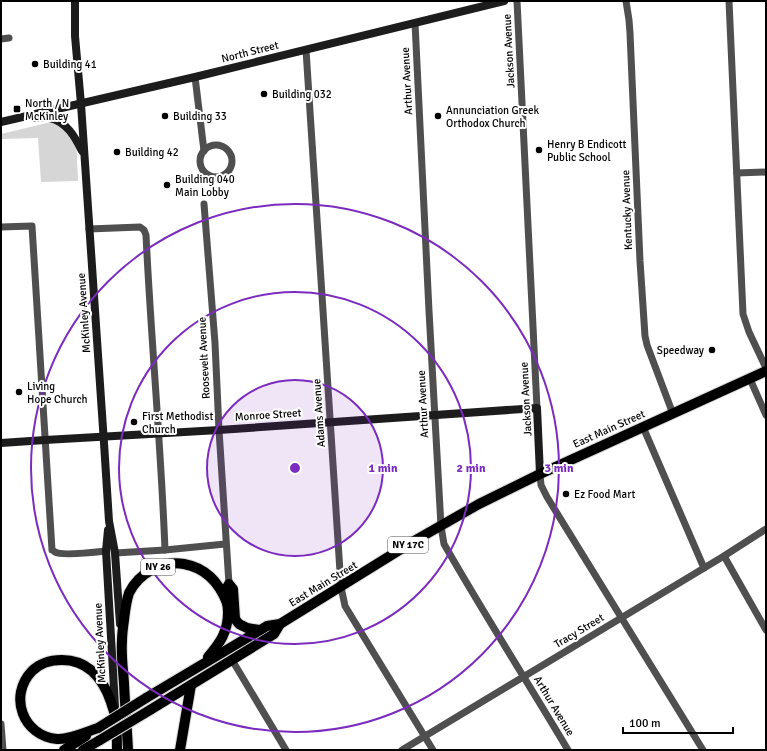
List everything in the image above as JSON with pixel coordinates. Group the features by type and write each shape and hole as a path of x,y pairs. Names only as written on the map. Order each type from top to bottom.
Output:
{"main road":[{"name":"East Main Street","path":"64,750 146,698 259,630 267,626 280,624 479,504 540,474 750,379 766,370"},
{"name":"NY 26","path":"128,750 122,640 126,604 136,582 145,573 167,564 178,563 189,565 201,570 211,576 218,586 227,603 228,612 226,628 220,643 203,664"},
{"path":"227,603 226,589 229,584 233,589 234,619 239,624 247,628 259,630"},
{"name":"East Main Street","path":"83,750 274,634 280,624"},
{"path":"98,728 64,739 52,738 40,734 33,729 23,716 20,699 26,678 32,670 47,662 54,660 65,660 81,664 100,679 108,694 115,715 117,750"},
{"path":"180,750 191,685"}],"street":[{"name":"McKinley Avenue","path":"75,1 75,36 81,104 109,521 116,553 122,640"},
{"name":"North Street","path":"1,122 195,77 504,1"},
{"name":"Jackson Avenue","path":"517,1 541,485 703,750"},
{"name":"Kentucky Avenue","path":"626,1 630,33 640,260 645,336 673,414"},
{"path":"730,1 744,314 749,332 766,370"},
{"name":"Arthur Avenue","path":"416,23 434,415 441,526 444,544 470,590 568,750"},
{"path":"1,39 9,38"},
{"name":"Adams Avenue","path":"306,50 341,587 345,606 433,750"},
{"path":"195,77 204,151 200,158 203,171 210,176 219,177 228,172 232,162 231,156 224,148 214,146 209,147 204,151"},
{"path":"23,117 49,118 56,120 74,135 84,155"},
{"path":"737,173 766,172"},
{"name":"Roosevelt Avenue","path":"204,204 215,343 229,584"},
{"path":"1,227 32,226 39,318 41,382 52,550 56,553 67,554 106,551"},
{"path":"89,229 140,227 144,230 146,235 165,550"},
{"path":"750,379 766,415"},
{"name":"Monroe Street","path":"1,443 158,434 537,408"},
{"path":"643,427 704,568"},
{"name":"McKinley Avenue","path":"109,521 106,551 115,715"},
{"name":"Tracy Street","path":"402,750 724,556 766,529"},
{"path":"116,553 226,544"},
{"path":"724,556 766,630"},
{"path":"232,660 286,750"},
{"path":"1,724 3,750"}],"shaded area":[{"path":"51,122 59,122 76,139 78,181 41,182 38,138 1,139 1,134"}],"place":[{"name":"Building 41","path":"35,64"},
{"name":"Building 032","path":"264,94"},
{"name":"North / N McKinley","path":"17,109"},
{"name":"Building 33","path":"165,116"},
{"name":"Annunciation Greek Orthodox Church","path":"438,116"},
{"name":"Henry B Endicott Public School","path":"539,150"},
{"name":"Building 42","path":"117,152"},
{"name":"Building 040 Main Lobby","path":"167,185"},
{"name":"Speedway","path":"712,350"},
{"name":"Living Hope Church","path":"19,392"},
{"name":"First Methodist Church","path":"134,422"},
{"name":"Ez Food Mart","path":"566,494"}]}
